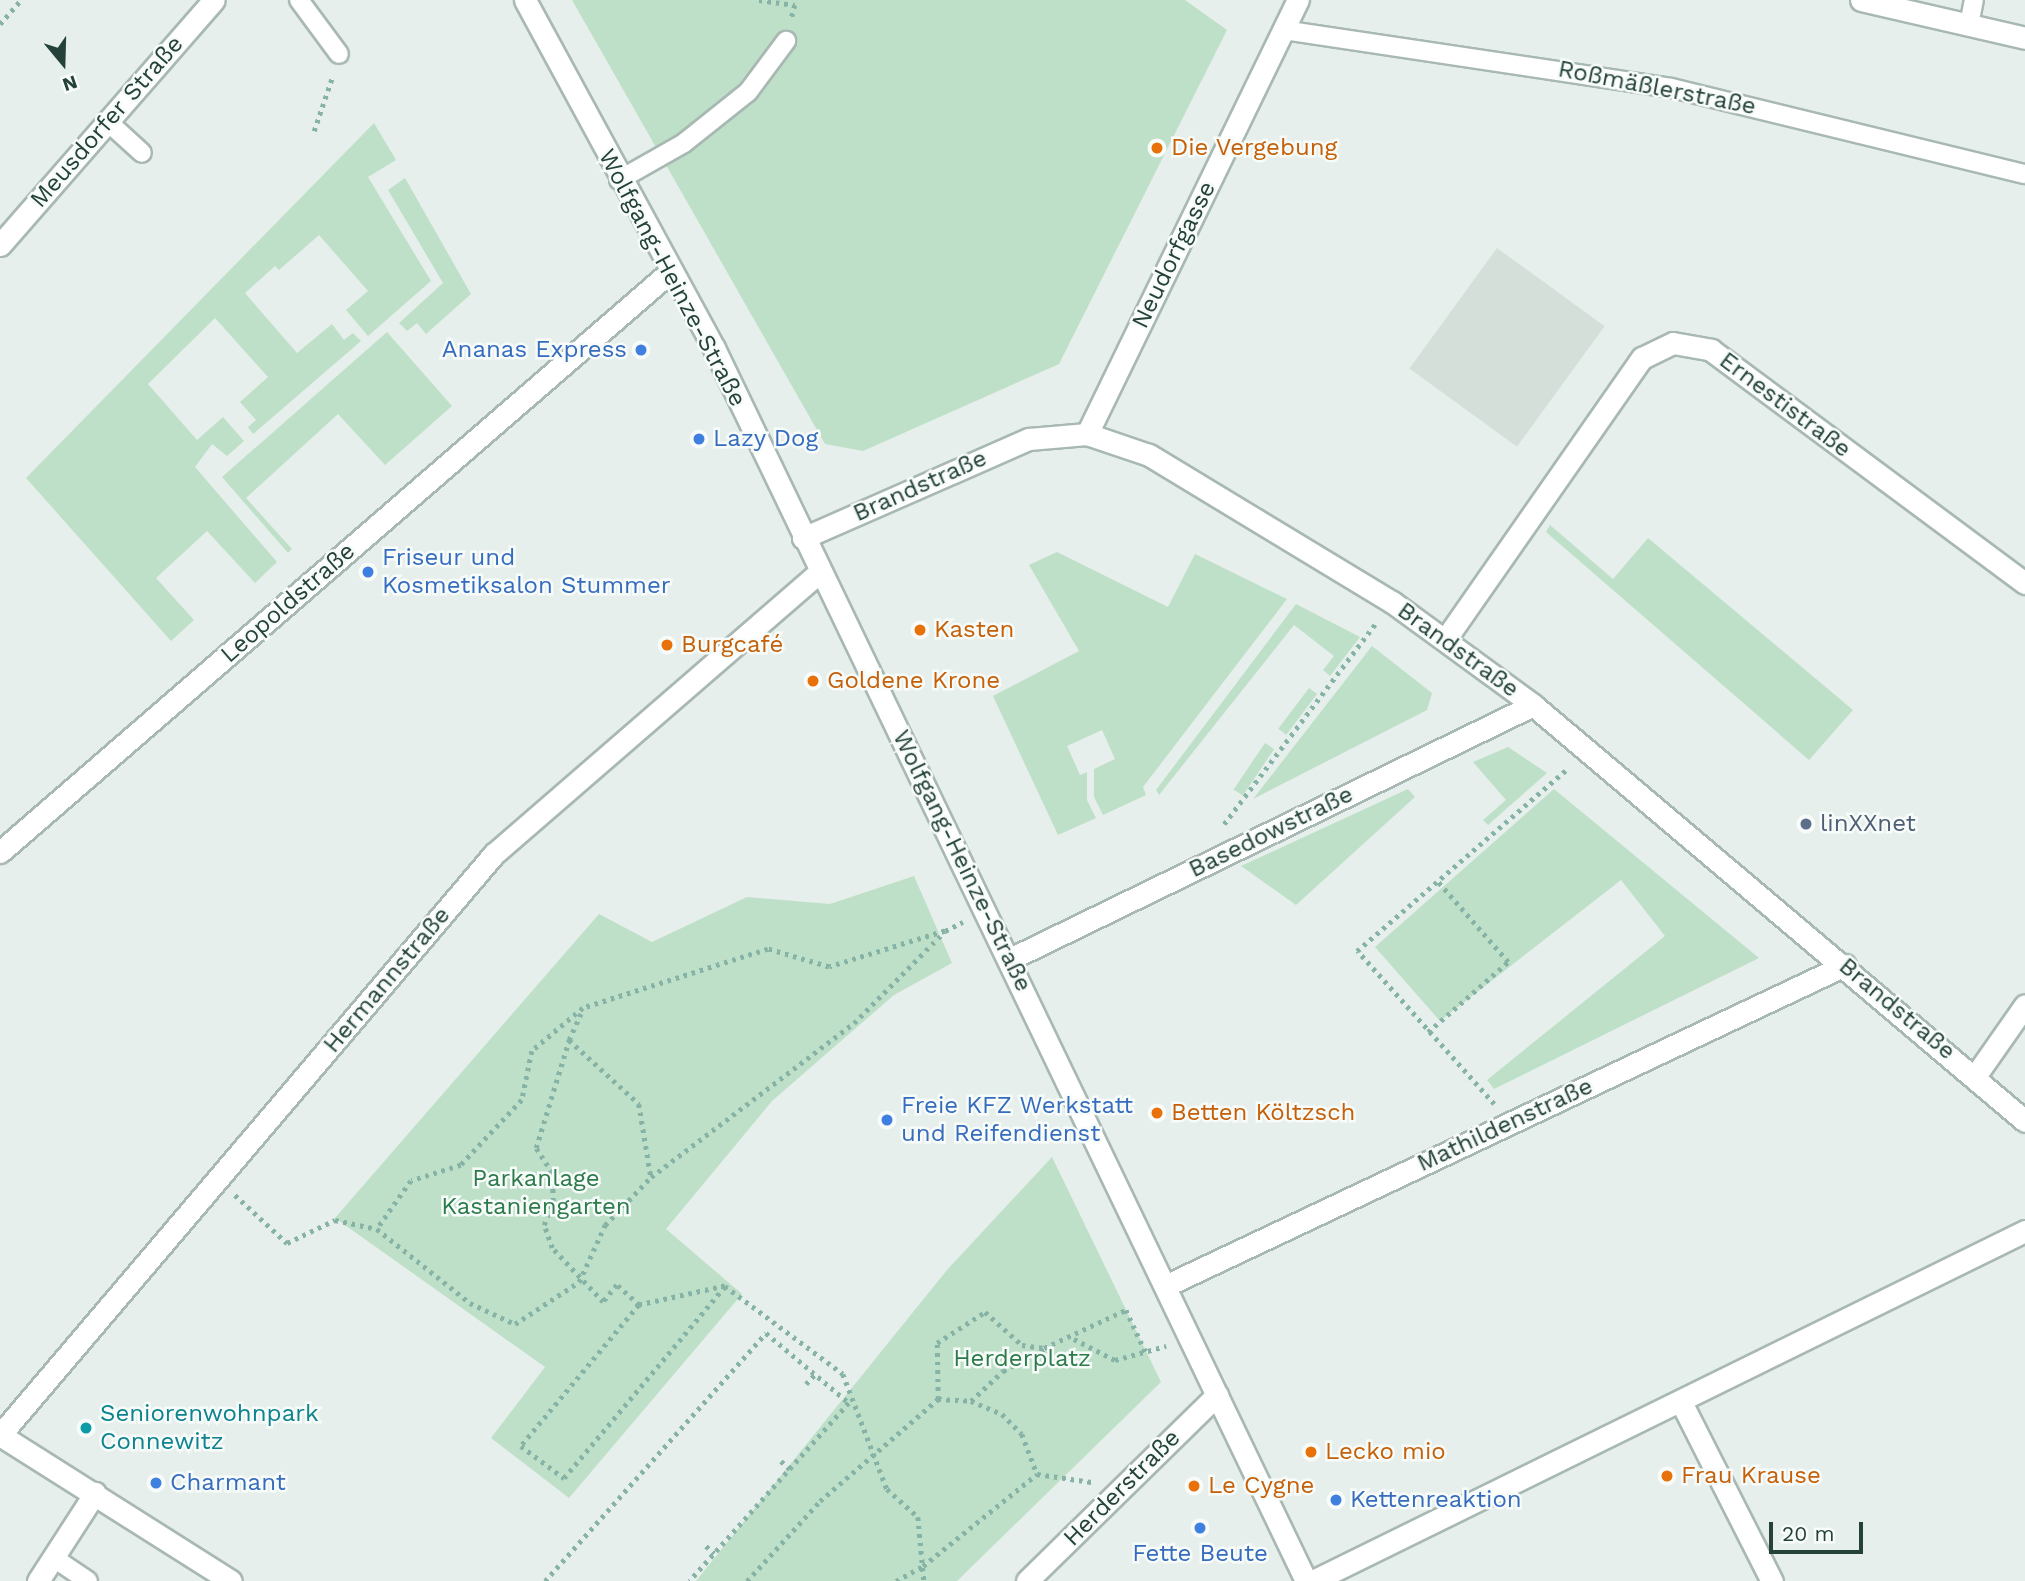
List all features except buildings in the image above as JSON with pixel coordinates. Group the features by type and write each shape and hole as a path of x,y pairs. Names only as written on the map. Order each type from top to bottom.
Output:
{"street":[{"name":"Meusdorfer Straße","path":"0,245 214,0"},
{"name":"Wolfgang-Heinze-Straße","path":"525,0 619,180 671,271 820,572 1010,959 1306,1581"},
{"name":"Neudorfgasse","path":"1087,434 1298,0"},
{"path":"1861,0 2025,38"},
{"name":"Leopoldstraße","path":"0,852 671,271"},
{"name":"Ernestistraße","path":"1445,640 1642,358 1673,343 1711,350 2025,583"},
{"name":"Brandstraße","path":"803,538 1029,439 1087,434 1149,455 1392,602 1533,705 1846,965 1976,1075 2025,1121"},
{"name":"Hermannstraße","path":"0,1435 494,854 820,572"},
{"name":"Basedowstraße","path":"1010,959 1533,705"},
{"name":"Mathildenstraße","path":"1165,1286 1846,965"},
{"path":"1976,1075 2025,1005"},
{"path":"1313,1581 2025,1231"},
{"name":"Herderstraße","path":"1027,1581 1217,1395"},
{"path":"1681,1402 1772,1581"},
{"path":"0,1435 231,1581"},
{"path":"38,1581 95,1493"}],"lane":[{"path":"299,0 339,54"},
{"path":"1969,25 1974,0"},
{"name":"Roßmäßlerstraße","path":"1283,30 1671,88 2025,174"},
{"path":"619,180 684,143 748,92 786,41"},
{"path":"107,121 142,153"},
{"path":"54,1558 88,1581"}],"path":[{"path":"0,24 21,0"},
{"path":"759,0 795,5 786,41"},
{"path":"314,131 339,54"},
{"path":"1219,831 1392,602"},
{"path":"1510,1122 1357,951 1587,751"},
{"path":"1428,1032 1508,962 1437,881"},
{"path":"218,1179 288,1243 335,1220 377,1229 470,1303 515,1324 579,1282 605,1225 650,1177 853,1023 945,931 829,967 768,949 583,1008 531,1051 522,1100 461,1165 411,1181 377,1229"},
{"path":"583,1008 569,1040 536,1147 552,1174 553,1201 544,1225 552,1248 579,1282 603,1302 617,1284 639,1305"},
{"path":"569,1040 639,1104 650,1177"},
{"path":"725,1286 564,1478 521,1446 639,1305 725,1286 842,1374 872,1458 887,1489 918,1517 924,1581"},
{"path":"971,1401 1003,1371 1044,1348 1074,1339 1126,1310 1147,1355"},
{"path":"938,1399 937,1343 959,1324 985,1312 1023,1345 1044,1348"},
{"path":"545,1581 766,1333 816,1373 849,1404 690,1581"},
{"path":"1074,1339 1115,1360 1147,1355 1188,1336"},
{"path":"806,1384 816,1373"},
{"path":"747,1581 820,1501 938,1399 971,1401 1002,1414 1022,1434 1037,1474"},
{"path":"781,1461 790,1469"},
{"path":"896,1581 923,1566 1037,1474 1066,1477"},
{"path":"706,1546 714,1553"}],"shaded area":[{"path":"1497,248 1605,326 1517,447 1409,369"}],"green space":[{"path":"572,0 1185,0 1227,30 1059,364 863,451 825,444"},
{"path":"374,123 396,160 368,177 431,281 368,336 346,310 368,291 319,235 279,270 275,266 245,293 297,353 332,324 344,340 353,333 361,341 253,434 248,427 256,420 240,402 268,377 215,318 148,384 197,440 223,417 244,441 227,456 212,444 195,467 277,562 255,583 207,531 156,578 194,620 171,641 26,478"},
{"path":"405,178 471,294 426,334 417,323 407,331 399,323 443,283 388,190"},
{"path":"387,332 452,406 385,465 338,414 246,498 292,549 288,553 222,477"},
{"path":"1550,525 1613,579 1648,538 1853,710 1809,760 1546,532"},
{"path":"1057,552 1168,607 1195,554 1287,599 1143,787 1146,795 1103,815 1094,797 1094,769 1115,759 1102,730 1067,746 1080,775 1087,772 1087,800 1096,818 1058,835 993,696 1079,651 1029,565"},
{"path":"1296,604 1360,637 1330,676 1323,670 1334,656 1294,625 1159,795 1156,790"},
{"path":"1372,646 1432,693 1427,710 1253,799"},
{"path":"1309,688 1317,694 1286,735 1278,729"},
{"path":"1265,743 1274,749 1243,796 1234,789"},
{"path":"1508,747 1547,773 1488,825 1483,820 1506,800 1473,762"},
{"path":"1408,789 1415,797 1296,905 1241,866"},
{"path":"1554,789 1759,958 1494,1089 1487,1080 1665,936 1621,880 1440,1021 1375,947"},
{"name":"Parkanlage Kastaniengarten","path":"914,876 952,963 894,995 772,1101 666,1229 742,1294 569,1498 491,1438 545,1367 335,1218 599,914 652,942 747,897 830,904"},
{"name":"Herderplatz","path":"1052,1157 1161,1382 957,1581 696,1581 947,1270"}],"place":[{"name":"Die Vergebung","path":"1157,148"},
{"name":"Ananas Express","path":"641,350"},
{"name":"Lazy Dog","path":"699,439"},
{"name":"Friseur und Kosmetiksalon Stummer","path":"368,572"},
{"name":"Kasten","path":"920,630"},
{"name":"Burgcafé","path":"667,645"},
{"name":"Goldene Krone","path":"813,681"},
{"name":"linXXnet","path":"1806,824"},
{"name":"Betten Költzsch","path":"1157,1113"},
{"name":"Freie KFZ Werkstatt und Reifendienst","path":"887,1120"},
{"name":"Seniorenwohnpark Connewitz","path":"86,1428"},
{"name":"Lecko mio","path":"1311,1452"},
{"name":"Frau Krause","path":"1667,1476"},
{"name":"Charmant","path":"156,1483"},
{"name":"Le Cygne","path":"1194,1486"},
{"name":"Kettenreaktion","path":"1336,1500"},
{"name":"Fette Beute","path":"1200,1528"}]}
